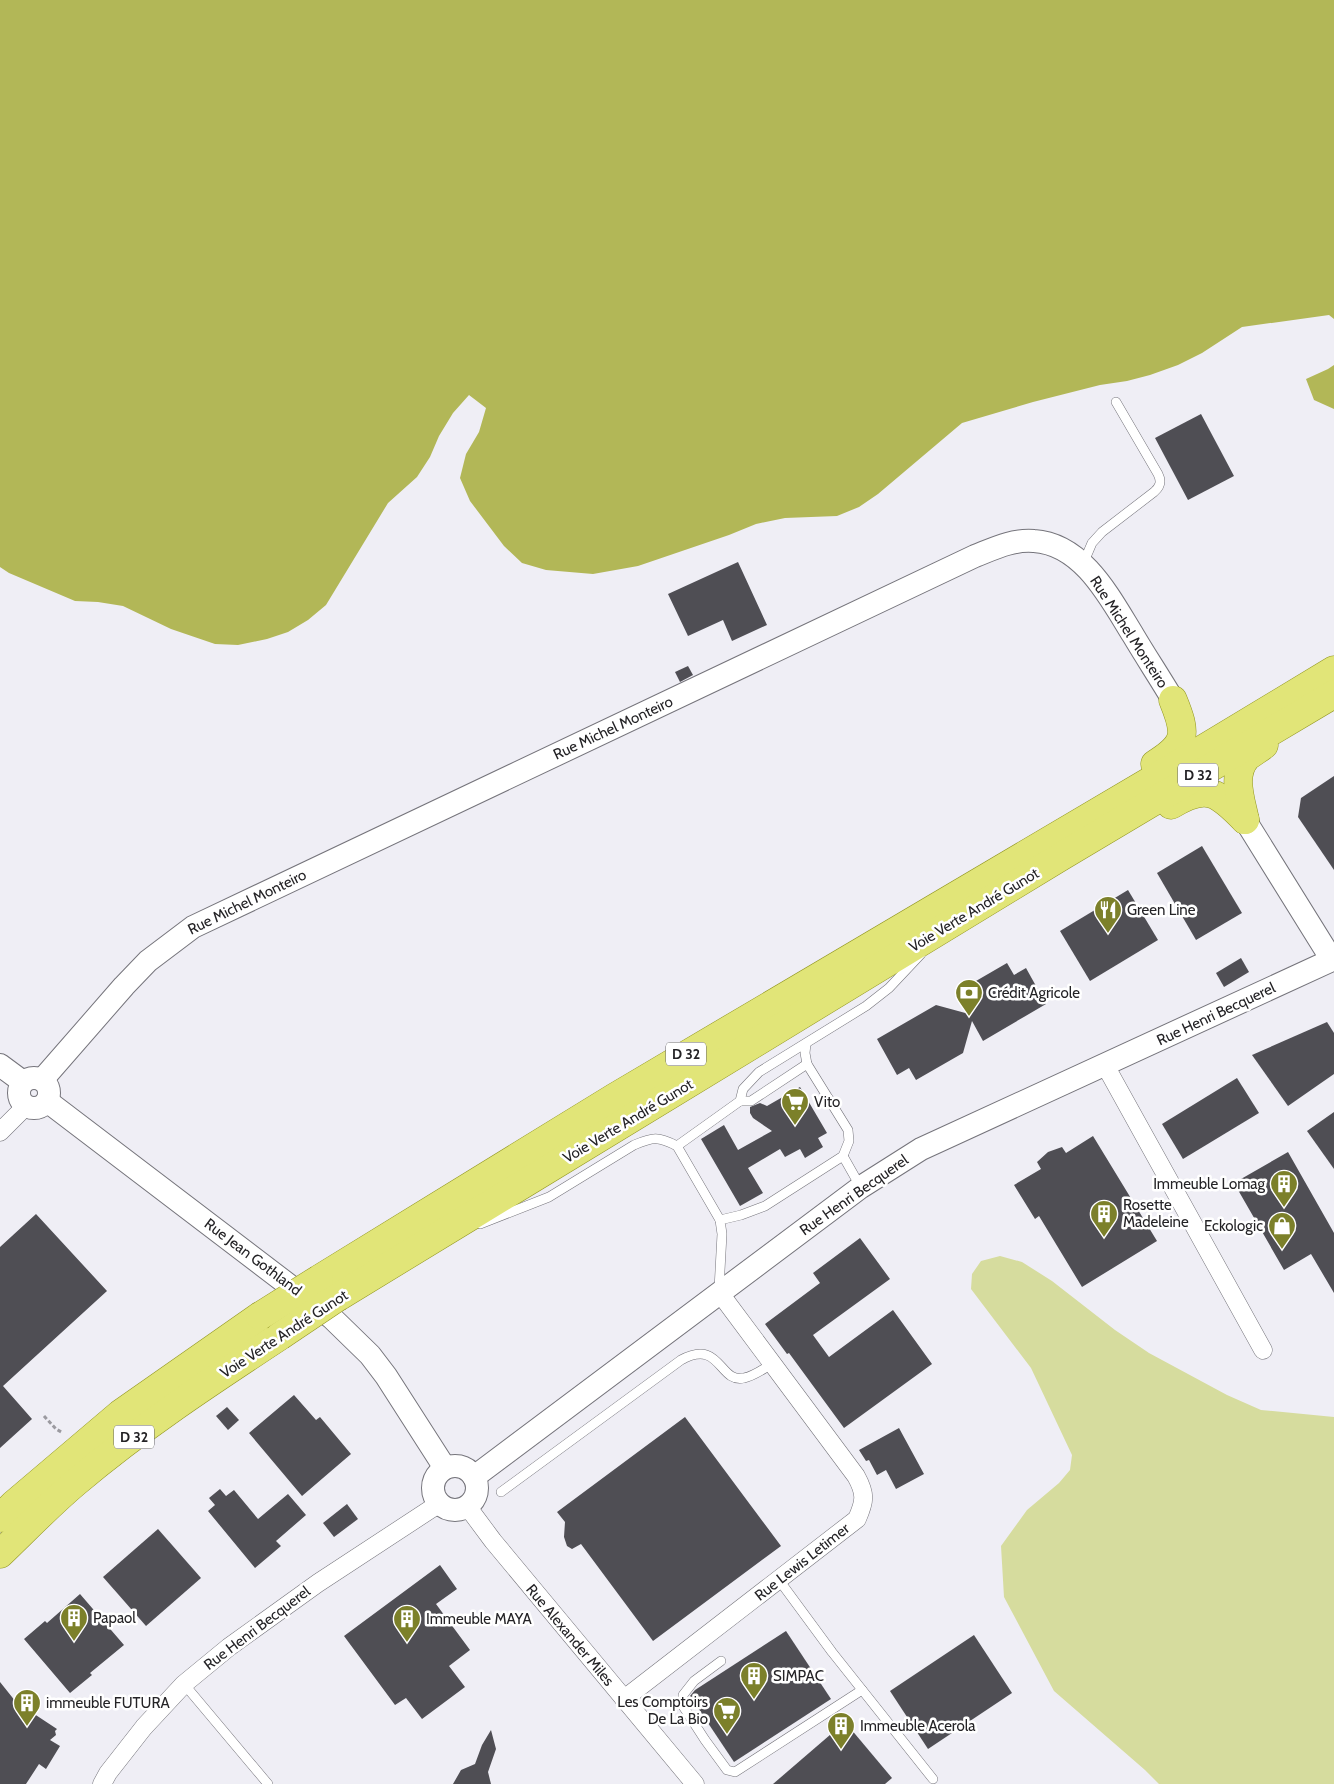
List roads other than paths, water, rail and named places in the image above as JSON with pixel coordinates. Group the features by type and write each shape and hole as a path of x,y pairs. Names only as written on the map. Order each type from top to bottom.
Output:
{"main road":[{"name":"Voie Verte André Gunot","path":"0,1518 120,1414 260,1316 615,1096 1059,845 1291,708 1334,670"},
{"name":"Voie Verte André Gunot","path":"1291,708 1334,694"},
{"path":"1173,700 1198,721 1206,725 1219,727 1291,708 1286,730 1247,757 1240,769 1238,779 1239,791 1245,820"},
{"path":"1173,700 1183,729 1182,738 1175,751 1067,818 1059,845 1080,854 1093,849 1186,796 1204,792 1220,797 1228,802 1245,820"},
{"name":"Voie Verte André Gunot","path":"0,1554 75,1483 153,1421 186,1398 338,1297 949,925 1059,845"}],"street":[{"name":"Rue Michel Monteiro","path":"34,1092 130,980 170,942 193,927 975,556 1002,546 1033,540 1052,545 1074,556 1108,595 1173,700"},
{"path":"1245,820 1333,961"},
{"name":"Rue Henri Becquerel","path":"474,1476 861,1187 922,1149 1333,961"},
{"name":"Rue Jean Gothland","path":"0,1065 332,1318 370,1355 386,1376 445,1468"},
{"path":"1105,1065 1263,1350"},
{"path":"0,1132 34,1092"},
{"name":"Rue Lewis Letimer","path":"624,1699 857,1519 864,1497 862,1486 856,1476 719,1292"},
{"path":"458,1466 474,1476 477,1483 476,1496 467,1506 453,1509 446,1508 440,1503 434,1492 434,1484 440,1472 445,1468 458,1466"},
{"name":"Rue Henri Becquerel","path":"102,1784 108,1773 144,1727 184,1684 229,1647 318,1583 440,1503"},
{"name":"Rue Alexander Miles","path":"467,1506 493,1541 695,1784"}],"lane":[{"path":"1082,564 1092,543 1102,532 1154,492 1160,485 1158,474 1116,402"},
{"path":"740,1101 743,1089 759,1072 866,1006 889,988 949,925"},
{"path":"720,1220 765,1206 843,1156 849,1141 848,1130 807,1064 806,1044"},
{"path":"677,1146 740,1101 751,1101 807,1064"},
{"path":"428,1242 509,1214 549,1197 634,1145 654,1138 665,1139 677,1146 720,1220 722,1234 719,1292"},
{"path":"843,1156 861,1187"},
{"path":"501,1492 681,1360 692,1354 702,1353 710,1356 735,1378 743,1379 772,1364"},
{"path":"779,1580 832,1652 933,1779"},
{"path":"721,1661 694,1681 683,1694 683,1706 727,1770 735,1772 862,1690"},
{"path":"184,1684 268,1784"}],"place":[{"name":"Green Line","path":"1108,934"},
{"name":"Crédit Agricole","path":"969,1017"},
{"name":"Vito","path":"795,1126"},
{"name":"Immeuble Lomag","path":"1284,1208"},
{"name":"Rosette Madeleine","path":"1104,1238"},
{"name":"Eckologic","path":"1282,1250"},
{"name":"Papaol","path":"74,1642"},
{"name":"Immeuble MAYA","path":"407,1643"},
{"name":"SIMPAC","path":"754,1700"},
{"name":"immeuble FUTURA","path":"27,1727"},
{"name":"Les Comptoirs De La Bio","path":"727,1735"},
{"name":"Immeuble Acerola","path":"841,1750"}]}
